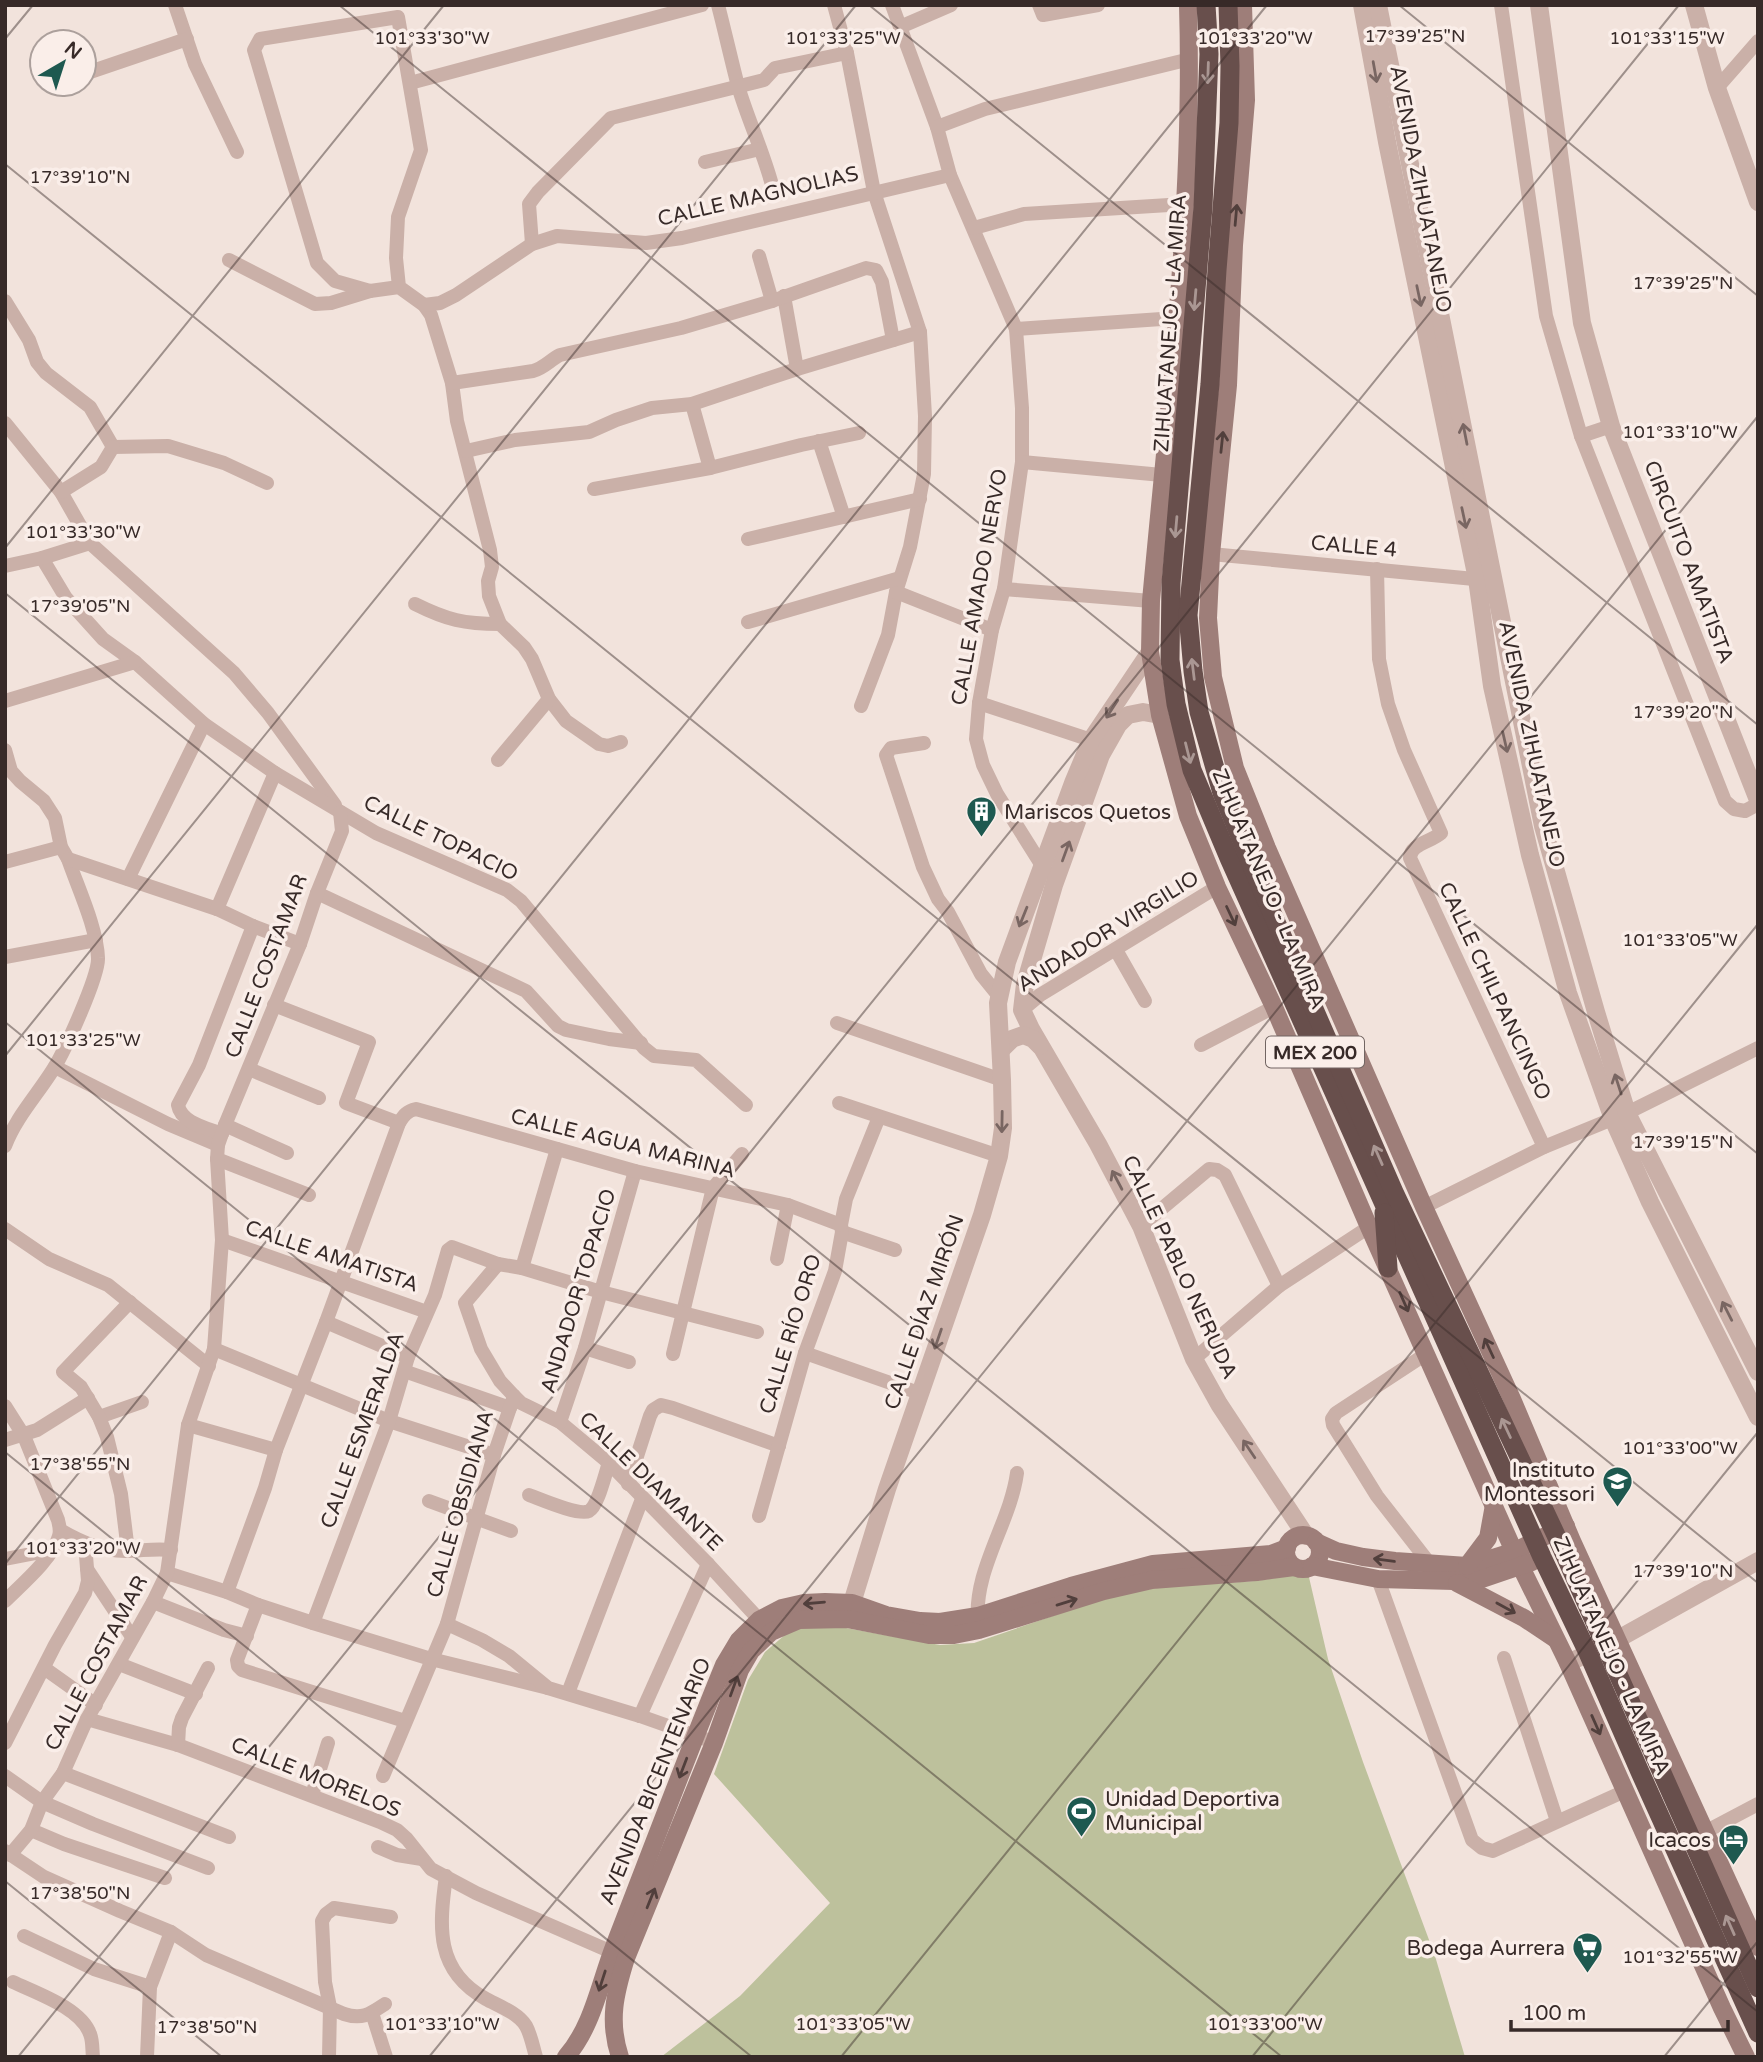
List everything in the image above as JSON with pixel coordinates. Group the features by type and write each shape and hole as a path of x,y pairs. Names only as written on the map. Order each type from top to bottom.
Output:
{"highway":[{"name":"ZIHUATANEJO - LA MIRA","path":"1206,5 1209,54 1203,207 1171,583 1170,660 1176,704 1192,770 1228,859 1538,1550 1603,1646 1664,1758 1758,1988"},
{"name":"ZIHUATANEJO - LA MIRA","path":"1228,5 1229,123 1217,270 1219,385 1188,615 1199,712 1222,793 1394,1192 1564,1537 1603,1646 1640,1772 1758,2033"},
{"path":"1384,1202 1388,1268"}],"main road":[{"path":"1188,5 1190,59 1185,204 1151,601 1150,652 1160,715 1188,816 1217,887 1274,1007 1518,1559 1568,1663 1746,2057"},
{"path":"978,1623 1071,1586 1152,1572 1303,1566 1378,1579 1479,1580 1564,1537 1512,1399 1423,1207 1267,848 1236,768 1213,677 1208,618 1219,385 1246,100 1243,5"},
{"path":"1467,1566 1488,1538 1494,1504"},
{"path":"1197,1569 1271,1554 1287,1548 1294,1538 1311,1539 1336,1551 1363,1557 1430,1564 1467,1566 1518,1559"},
{"path":"1303,1566 1319,1555 1311,1539"},
{"path":"1287,1548 1287,1558 1303,1566"},
{"path":"1454,1581 1524,1618 1556,1640"},
{"name":"AVENIDA BICENTENARIO","path":"573,2054 714,1743 740,1670 765,1626 782,1608 825,1602 852,1603 886,1615 920,1621 978,1623"},
{"name":"AVENIDA BICENTENARIO","path":"619,2056 614,2036 619,1955 695,1735 724,1665 739,1640 765,1626 799,1620 847,1619 929,1636 954,1635 978,1623"},
{"path":"1664,1758 1705,1832 1758,1947"},
{"path":"584,2029 600,2028 614,2036"}],"street":[{"path":"175,5 195,64 237,152"},
{"path":"410,83 702,5"},
{"path":"718,5 738,86 772,185"},
{"path":"834,5 874,192 920,332 926,416 924,474 910,547 898,585 888,635 861,706"},
{"name":"CALLE AMADO NERVO","path":"892,5 937,127 950,175 1016,329 1022,408 1022,462 1004,589 992,630 979,703 976,739 983,765 997,794 1054,885"},
{"path":"900,27 951,5"},
{"path":"1039,5 1043,15 1098,5"},
{"name":"AVENIDA ZIHUATANEJO","path":"1362,5 1377,37"},
{"name":"AVENIDA ZIHUATANEJO","path":"1378,5 1377,37 1485,580 1542,826 1596,1012 1620,1116 1650,1202 1758,1417"},
{"path":"1501,5 1546,316 1581,436 1725,801 1734,809 1745,811 1758,802"},
{"name":"CIRCUITO AMATISTA","path":"1539,5 1582,323 1611,426 1758,802"},
{"path":"1694,5 1717,88 1758,202"},
{"path":"370,291 335,281 317,263 254,50 260,39 398,17 421,150 398,218 396,258 399,287"},
{"path":"98,69 187,40"},
{"path":"1717,88 1758,41"},
{"path":"532,244 529,204 611,118 764,80 775,68 846,52"},
{"path":"937,127 985,109 1190,59"},
{"path":"705,162 760,149"},
{"name":"CALLE MAGNOLIAS","path":"424,305 440,303 456,295 532,244 557,236 646,243 682,238 950,175"},
{"path":"974,228 1024,214 1185,204"},
{"path":"759,256 778,298 797,369"},
{"path":"229,260 315,304 331,303 370,291 399,287 424,305 431,315 452,383 457,421 491,558 489,596 500,624 532,659 549,699 566,722 599,744 608,746 621,742"},
{"path":"452,383 533,371 560,355 681,328 866,268 876,270 882,282 893,340"},
{"path":"5,302 29,340 37,362 46,373 90,407 113,447"},
{"path":"1016,329 1176,318"},
{"path":"466,451 515,440 589,432 652,408 692,404 920,332"},
{"path":"692,404 710,468"},
{"path":"5,423 61,492 90,543 234,673 268,713 340,812"},
{"path":"1581,436 1611,426"},
{"path":"594,489 710,468 859,433"},
{"path":"819,441 844,517"},
{"path":"113,447 168,446 225,463 267,483"},
{"path":"61,492 101,467 113,447"},
{"path":"1022,462 1162,475"},
{"path":"748,539 920,499"},
{"path":"5,566 43,558 90,543"},
{"name":"CALLE 4","path":"1211,554 1485,580"},
{"name":"CALLE TOPACIO","path":"43,558 66,598 103,639 135,662 204,724 275,774 376,833 507,890 521,901 640,1043 654,1056 695,1060 746,1105"},
{"name":"CALLE CHILPANCINGO","path":"1377,569 1379,659 1388,704 1404,750 1441,833 1412,849 1410,858 1544,1147"},
{"path":"748,622 898,585 992,630"},
{"path":"1004,589 1151,601"},
{"path":"415,604 444,618 500,624"},
{"name":"CALLE DÍAZ MIRÓN","path":"852,1603 919,1394 982,1215 999,1156 1003,1128 998,996 1013,943 1091,740 1150,652"},
{"path":"5,701 135,662"},
{"path":"498,760 549,699"},
{"path":"979,703 1091,740"},
{"path":"1022,1010 1024,984 1054,885 1101,755 1118,725 1128,715 1143,712 1160,715"},
{"path":"128,879 204,724"},
{"path":"924,743 891,748 886,755 923,867 938,899 998,996"},
{"path":"5,750 8,772 44,801 55,818 96,940 99,961 93,983 55,1067 31,1100 5,1146"},
{"path":"217,909 275,774"},
{"name":"CALLE COSTAMAR","path":"7,1853 30,1830 42,1802 62,1773 87,1719 167,1573 188,1425 214,1349 222,1240 220,1141 300,944 342,831 340,812"},
{"path":"5,862 65,853 128,879 217,909 300,944"},
{"name":"ANDADOR VIRGILIO","path":"1022,1010 1040,995 1217,887"},
{"path":"317,893 526,991 558,1026 566,1030 609,1040 640,1043"},
{"path":"253,926 198,1065 178,1105 179,1112 220,1141 310,1195"},
{"path":"5,957 96,940"},
{"path":"1116,950 1145,1001"},
{"path":"227,1592 276,1450 399,1123 346,1103 369,1042 274,1005"},
{"path":"1201,1045 1274,1007"},
{"name":"CALLE PABLO NERUDA","path":"1022,1010 1141,1226 1194,1359 1219,1404 1311,1539"},
{"path":"837,1023 1002,1080"},
{"path":"1001,1050 1012,1039 1023,1035 1043,1048"},
{"path":"1423,1207 1544,1147 1620,1116 1758,1048"},
{"path":"55,1067 168,1124 220,1141 287,1153"},
{"path":"248,1069 318,1098"},
{"path":"839,1103 999,1156"},
{"name":"CALLE AGUA MARINA","path":"399,1123 404,1114 416,1109 635,1171 788,1205 895,1250"},
{"name":"AVENIDA ZIHUATANEJO","path":"1620,1116 1755,1360"},
{"name":"CALLE RÍO ORO","path":"759,1516 805,1353 835,1271 846,1199 879,1117"},
{"path":"522,1268 557,1149"},
{"path":"673,1354 713,1188 742,1154"},
{"path":"1141,1226 1209,1169 1217,1170 1225,1175 1279,1286"},
{"name":"ANDADOR TOPACIO","path":"560,1422 585,1348 635,1171"},
{"path":"777,1259 788,1205"},
{"path":"1194,1359 1279,1286 1369,1227"},
{"path":"5,1229 49,1259 108,1285 209,1366"},
{"name":"CALLE AMATISTA","path":"222,1240 427,1312"},
{"name":"CALLE RÍO ORO","path":"448,1251 452,1247 458,1248 498,1264 522,1268 600,1292 757,1332"},
{"name":"CALLE ESMERALDA","path":"313,1623 388,1421 406,1364 435,1295 448,1251"},
{"name":"CALLE DIAMANTE","path":"498,1264 465,1303 481,1349 512,1402"},
{"path":"128,1551 115,1461 99,1418 88,1398 81,1387 63,1372 130,1303"},
{"name":"CALLE DIAMANTE","path":"326,1322 406,1364 521,1403 560,1422 608,1463 765,1626"},
{"path":"585,1348 629,1362"},
{"path":"214,1349 388,1421 494,1455"},
{"path":"805,1353 919,1394"},
{"path":"1426,1354 1336,1413 1332,1419 1333,1425 1377,1496 1430,1564"},
{"path":"5,1440 37,1430 88,1398"},
{"path":"99,1418 142,1402"},
{"name":"CALLE OBSIDIANA","path":"447,1624 475,1519 512,1402"},
{"path":"628,1484 653,1410 661,1405 779,1446"},
{"path":"5,1406 24,1436 60,1530 56,1544 48,1556 8,1597"},
{"path":"188,1425 276,1450"},
{"path":"529,1495 579,1512 589,1511 595,1504 608,1463"},
{"path":"978,1623 979,1597 992,1546 1009,1507 1017,1474"},
{"path":"568,1693 642,1499"},
{"path":"429,1500 511,1531"},
{"path":"60,1530 85,1543 107,1550 171,1550"},
{"path":"5,1743 66,1624 85,1593 88,1581 85,1543"},
{"path":"5,1559 36,1553 48,1556"},
{"path":"1568,1663 1758,1561"},
{"path":"640,1716 708,1564"},
{"path":"87,1568 132,1637"},
{"path":"167,1573 313,1623 432,1659 568,1693 714,1743"},
{"path":"1378,1579 1472,1840 1482,1848 1493,1851 1625,1791"},
{"path":"153,1602 224,1630 247,1636"},
{"path":"258,1605 237,1660 242,1670 405,1721"},
{"path":"383,1776 447,1624 509,1656 548,1688"},
{"path":"1504,1658 1557,1821"},
{"path":"119,1664 196,1694"},
{"path":"44,1668 96,1705"},
{"path":"178,1745 179,1727 208,1668"},
{"path":"5,1710 19,1718"},
{"name":"CALLE MORELOS","path":"87,1719 178,1745 397,1830 431,1869 476,1893 619,1955"},
{"path":"312,1795 328,1743"},
{"path":"62,1773 229,1837"},
{"path":"5,1776 42,1802 208,1868"},
{"path":"1705,1832 1758,1804"},
{"path":"30,1830 165,1878"},
{"path":"378,1847 397,1855 422,1859"},
{"path":"7,1853 44,1877 171,1932 206,1955 356,2018 385,2004"},
{"path":"446,1877 441,1928 451,1968 478,1994 520,2019 536,2057"},
{"path":"329,2057 330,2007 322,1921 334,1908 391,1917"},
{"path":"147,2057 150,1987 171,1932"},
{"path":"24,1936 94,1969 150,1987"},
{"path":"13,1982 79,2017 90,2034 93,2057"},
{"path":"372,2012 386,2057"}],"green space":[{"name":"Unidad Deportiva Municipal","path":"1308,1573 1328,1659 1435,1956 1465,2057 661,2057 740,1996 830,1903 714,1774 748,1680 765,1652 786,1634 802,1627 835,1626 940,1645 974,1643 1114,1595 1163,1587 1255,1581"}],"place":[{"name":"Mariscos Quetos","path":"981,839"},
{"name":"Instituto Montessori","path":"1618,1509"},
{"name":"Unidad Deportiva Municipal","path":"1082,1838"},
{"name":"Icacos","path":"1734,1867"},
{"name":"Bodega Aurrera","path":"1588,1975"}]}
